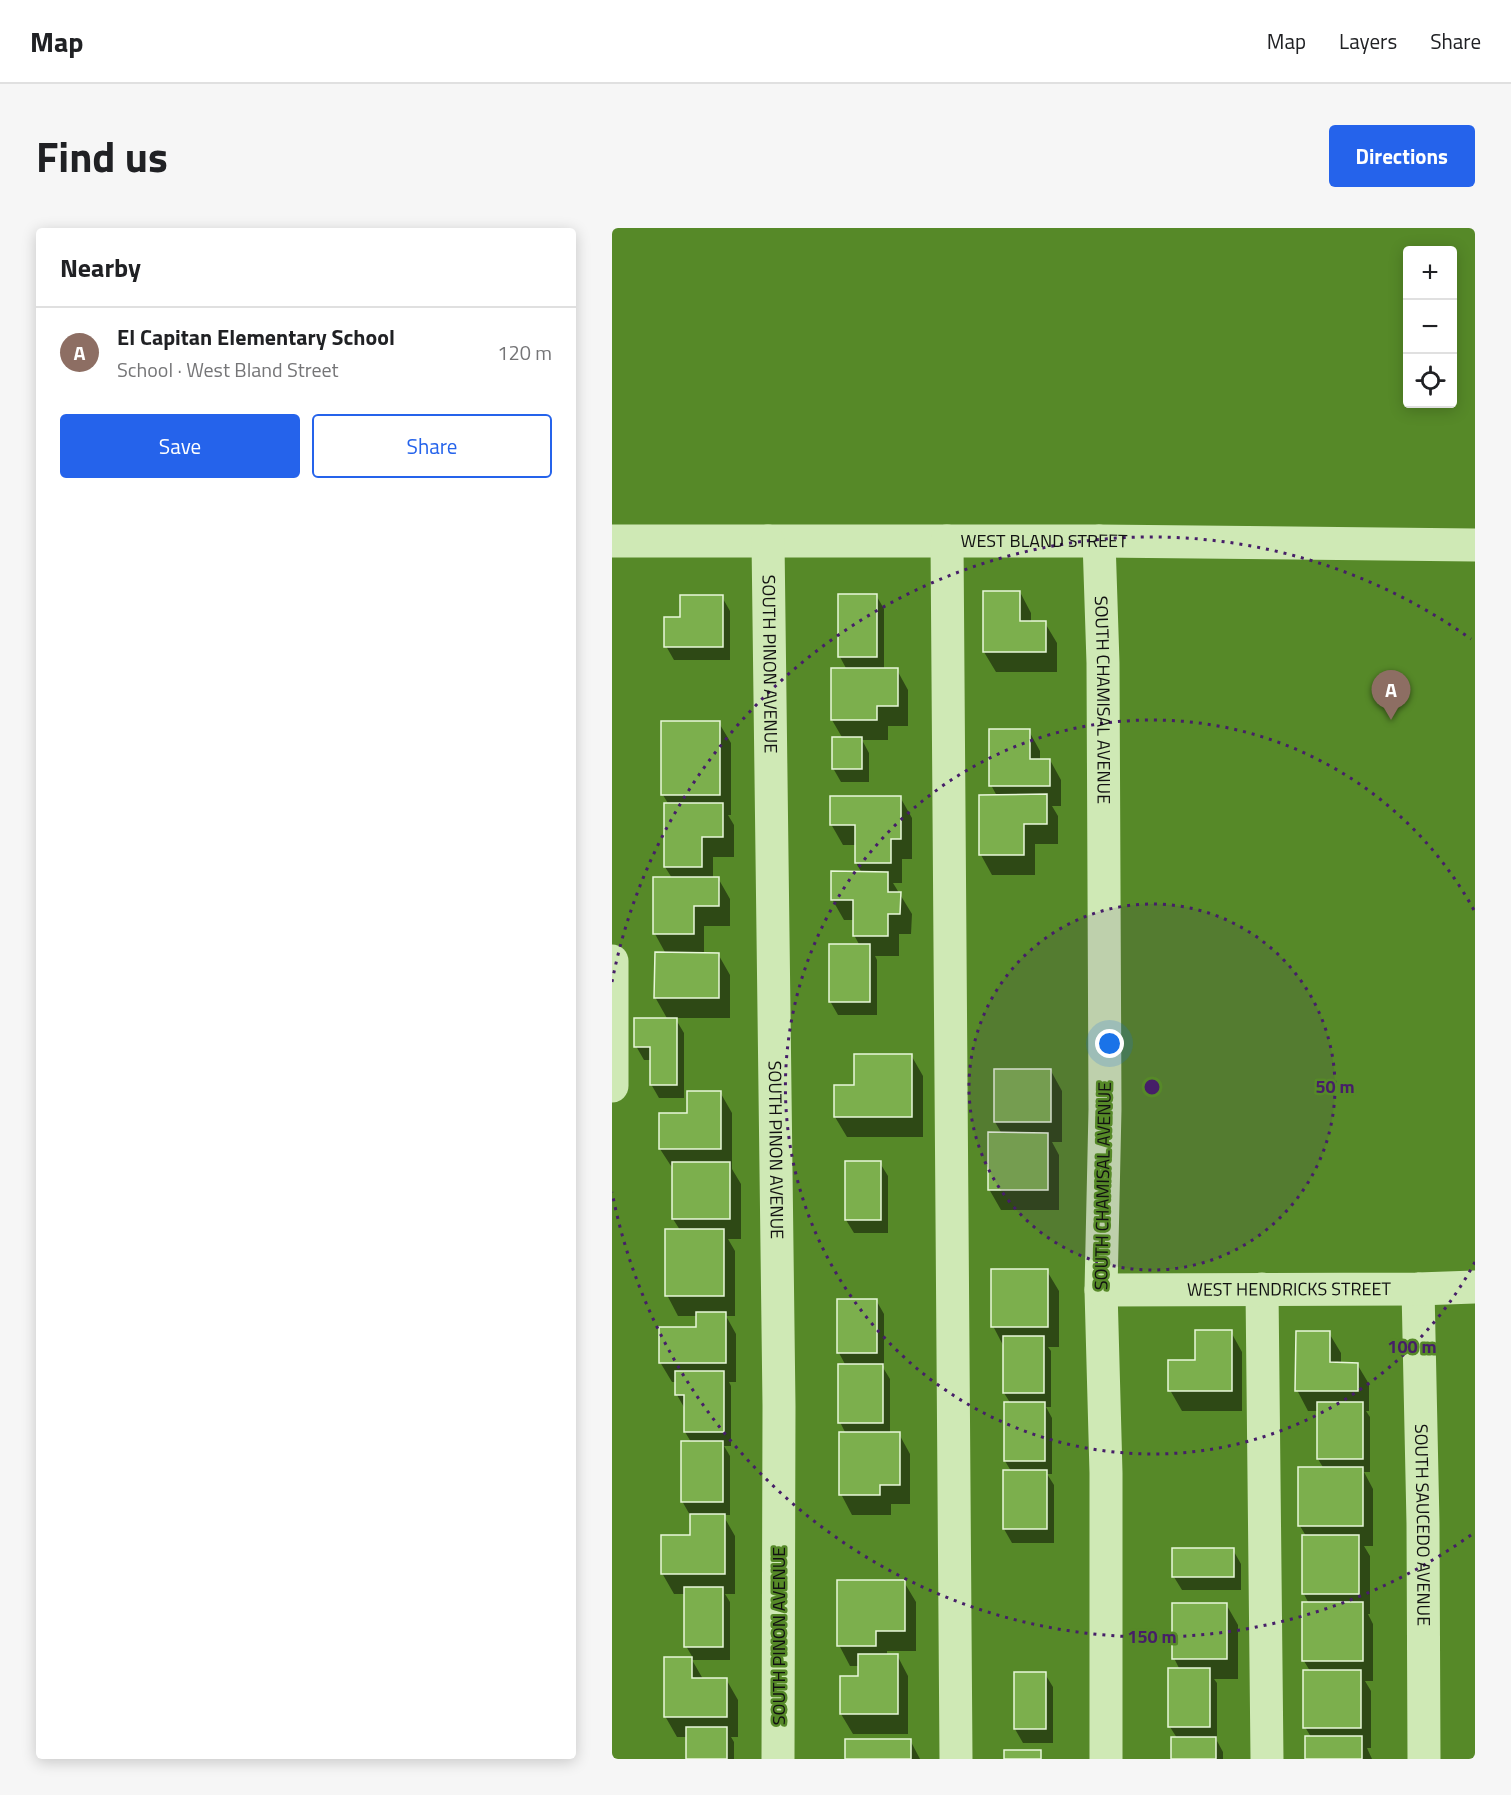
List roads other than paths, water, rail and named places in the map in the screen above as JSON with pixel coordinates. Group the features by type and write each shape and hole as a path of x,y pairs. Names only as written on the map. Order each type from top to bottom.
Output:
{"street":[{"name":"WEST BLAND STREET","path":"612,541 1099,541 1475,545"},
{"name":"SOUTH PINON AVENUE","path":"768,541 779,1406 778,1759"},
{"path":"947,541 956,1759"},
{"name":"SOUTH CHAMISAL AVENUE","path":"1099,541 1103,663 1105,1074 1101,1290 1106,1485 1106,1759"},
{"path":"612,961 612,1086"},
{"name":"WEST HENDRICKS STREET","path":"1101,1290 1475,1287"},
{"path":"1262,1289 1267,1759"},
{"name":"SOUTH SAUCEDO AVENUE","path":"1418,1289 1423,1536 1424,1759"}],"place":[{"name":"El Capitan Elementary School","path":"1391,720"}]}
